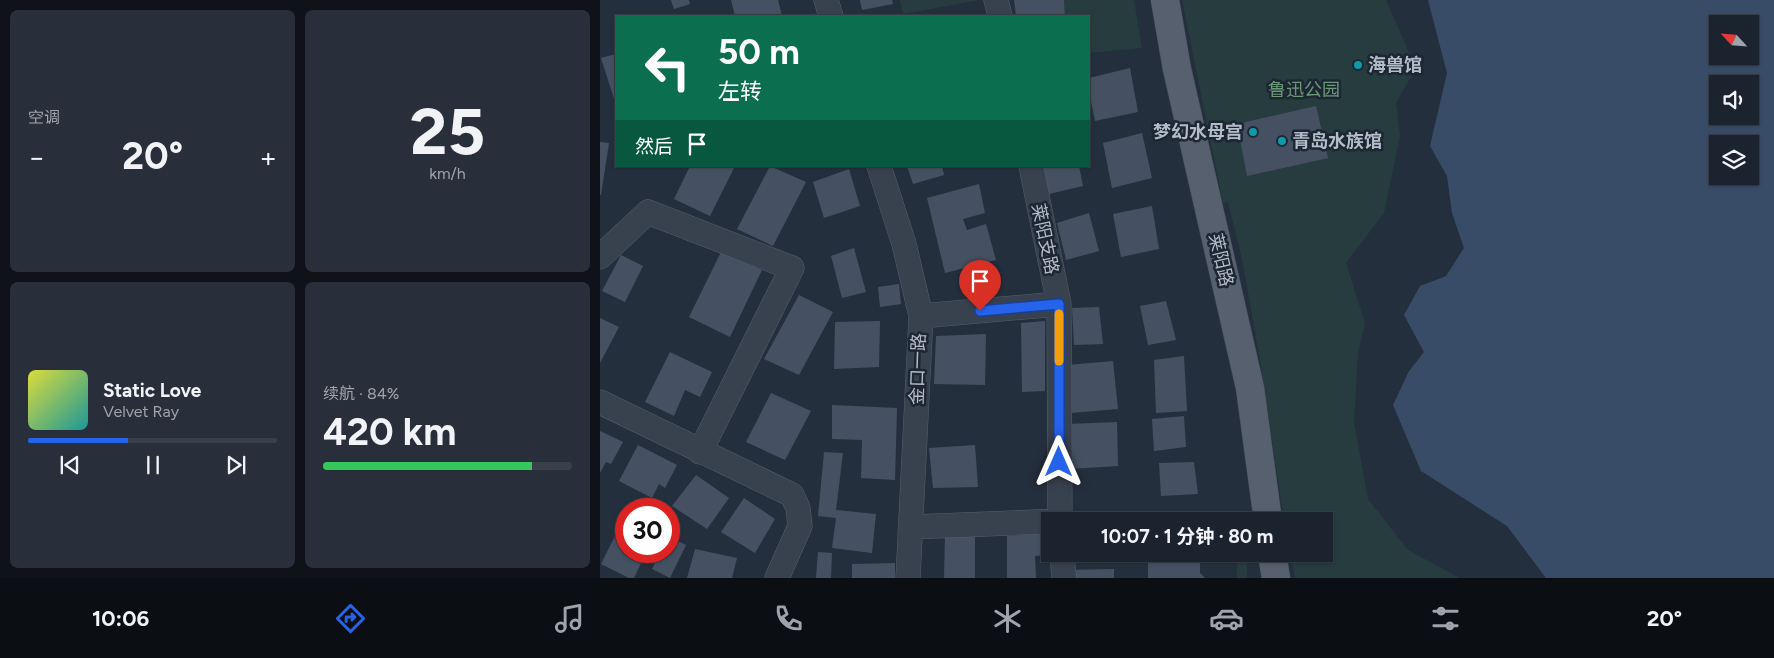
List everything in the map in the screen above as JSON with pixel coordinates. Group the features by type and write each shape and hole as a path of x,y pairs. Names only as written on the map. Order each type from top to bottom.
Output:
{"main road":[{"name":"莱阳路","path":"1165,0 1177,69 1250,388 1267,512"},
{"path":"1273,562 1276,578"}],"street":[{"path":"826,0 831,15"},
{"path":"996,0 1000,15"},
{"name":"莱阳路","path":"1160,0 1249,425 1261,512"},
{"name":"金口一路","path":"879,167 904,244 921,316 908,578"},
{"name":"莱阳支路","path":"1031,167 1059,304 1060,512"},
{"path":"600,257 648,212 792,268 700,452"},
{"path":"921,316 1059,304"},
{"path":"600,402 792,495 798,508 800,526 777,578"},
{"path":"912,527 1041,522"},
{"path":"1063,562 1064,578"},
{"path":"1267,562 1269,578"}],"green space":[{"path":"900,0 980,0 903,14"},
{"path":"1064,0 1134,0 1142,48 1090,53 1090,15 1065,15"},
{"name":"鲁迅公园","path":"1182,0 1386,0 1416,68 1396,103 1400,136 1384,213 1346,263 1365,323 1358,353 1354,422 1368,499 1408,550 1460,578 1295,578 1292,562 1333,562 1333,512 1283,512 1260,360 1242,259 1228,202 1223,203"},
{"path":"1237,562 1247,562 1247,578 1237,578"}],"water":[{"path":"1428,0 1774,0 1774,578 1546,578 1507,526 1421,471 1393,405 1409,371 1424,352 1404,315 1420,286 1446,276 1464,248 1452,213 1447,176 1430,146 1447,73"}],"building":[{"path":"671,0 689,0 690,4 674,9"},
{"path":"731,0 778,0 782,15 735,15"},
{"path":"860,0 892,0 893,4 862,10"},
{"path":"1014,0 1064,0 1065,15 1016,15"},
{"path":"615,54 615,102 601,58"},
{"path":"1130,68 1138,112 1095,121 1090,97 1090,78"},
{"name":"青岛水族馆","path":"1316,106 1328,158 1247,176 1237,124"},
{"path":"1142,133 1152,178 1112,188 1103,143"},
{"path":"600,142 609,143 601,195 600,195"},
{"path":"690,167 734,167 710,216 674,199"},
{"path":"769,167 806,182 773,246 737,229"},
{"path":"907,167 942,167 944,175 913,184"},
{"path":"1042,167 1079,167 1083,186 1049,194"},
{"path":"849,169 860,206 824,218 813,182"},
{"path":"979,184 985,213 963,219 967,230 986,224 996,260 945,273 927,198"},
{"path":"1152,206 1159,249 1121,257 1113,214"},
{"path":"1089,213 1099,251 1066,260 1057,223"},
{"path":"854,248 866,292 842,298 831,256"},
{"path":"721,252 762,270 730,337 689,317"},
{"path":"621,255 643,266 625,302 602,291"},
{"path":"899,284 901,304 880,307 878,287"},
{"path":"799,295 833,312 799,375 764,359"},
{"path":"1166,301 1176,340 1148,345 1140,306"},
{"path":"1099,307 1103,344 1074,345 1072,308"},
{"path":"600,318 619,327 600,363"},
{"path":"880,321 879,367 834,369 835,322"},
{"path":"1045,321 1045,391 1022,392 1021,323"},
{"path":"986,334 985,385 934,384 936,336"},
{"path":"670,352 712,372 700,397 685,390 674,416 645,402"},
{"path":"1184,356 1187,411 1156,413 1154,360"},
{"path":"1113,361 1118,409 1071,413 1068,365"},
{"path":"771,393 811,411 785,460 746,442"},
{"path":"832,405 897,408 895,480 861,478 862,440 832,439"},
{"path":"1184,416 1186,447 1154,451 1152,419"},
{"path":"1117,422 1118,466 1070,469 1067,424"},
{"path":"600,431 623,442 611,464 606,462 600,473"},
{"path":"638,445 677,465 665,488 659,484 652,498 619,481"},
{"path":"975,445 978,487 933,488 929,448"},
{"path":"824,452 843,453 836,510 876,514 872,553 832,548 836,518 818,516"},
{"path":"1194,462 1198,494 1161,496 1159,463"},
{"path":"696,475 729,498 707,529 680,511 680,498 678,498"},
{"path":"744,498 775,519 755,553 721,532"},
{"path":"975,532 975,578 944,578 945,533"},
{"path":"1041,534 1041,556 1035,556 1036,578 1007,578 1007,536"},
{"path":"615,536 615,563 641,563 634,578 629,578 601,564"},
{"path":"680,542 686,545 680,557"},
{"path":"695,549 737,558 732,578 687,578"},
{"path":"818,552 832,553 831,578 816,578"},
{"path":"1148,562 1200,562 1200,573 1205,578 1148,578"},
{"path":"655,563 677,563 670,578 652,569"},
{"path":"895,563 895,578 852,578 852,564"},
{"path":"1114,569 1114,578 1068,578 1068,570"}],"slow traffic":[{"path":"1059,314 1059,361"}],"place":[{"name":"海兽馆","path":"1358,65"},
{"name":"梦幻水母宫","path":"1253,132"},
{"name":"青岛水族馆","path":"1282,141"}],"route":[{"path":"980,311 1059,304 1059,462"}]}
